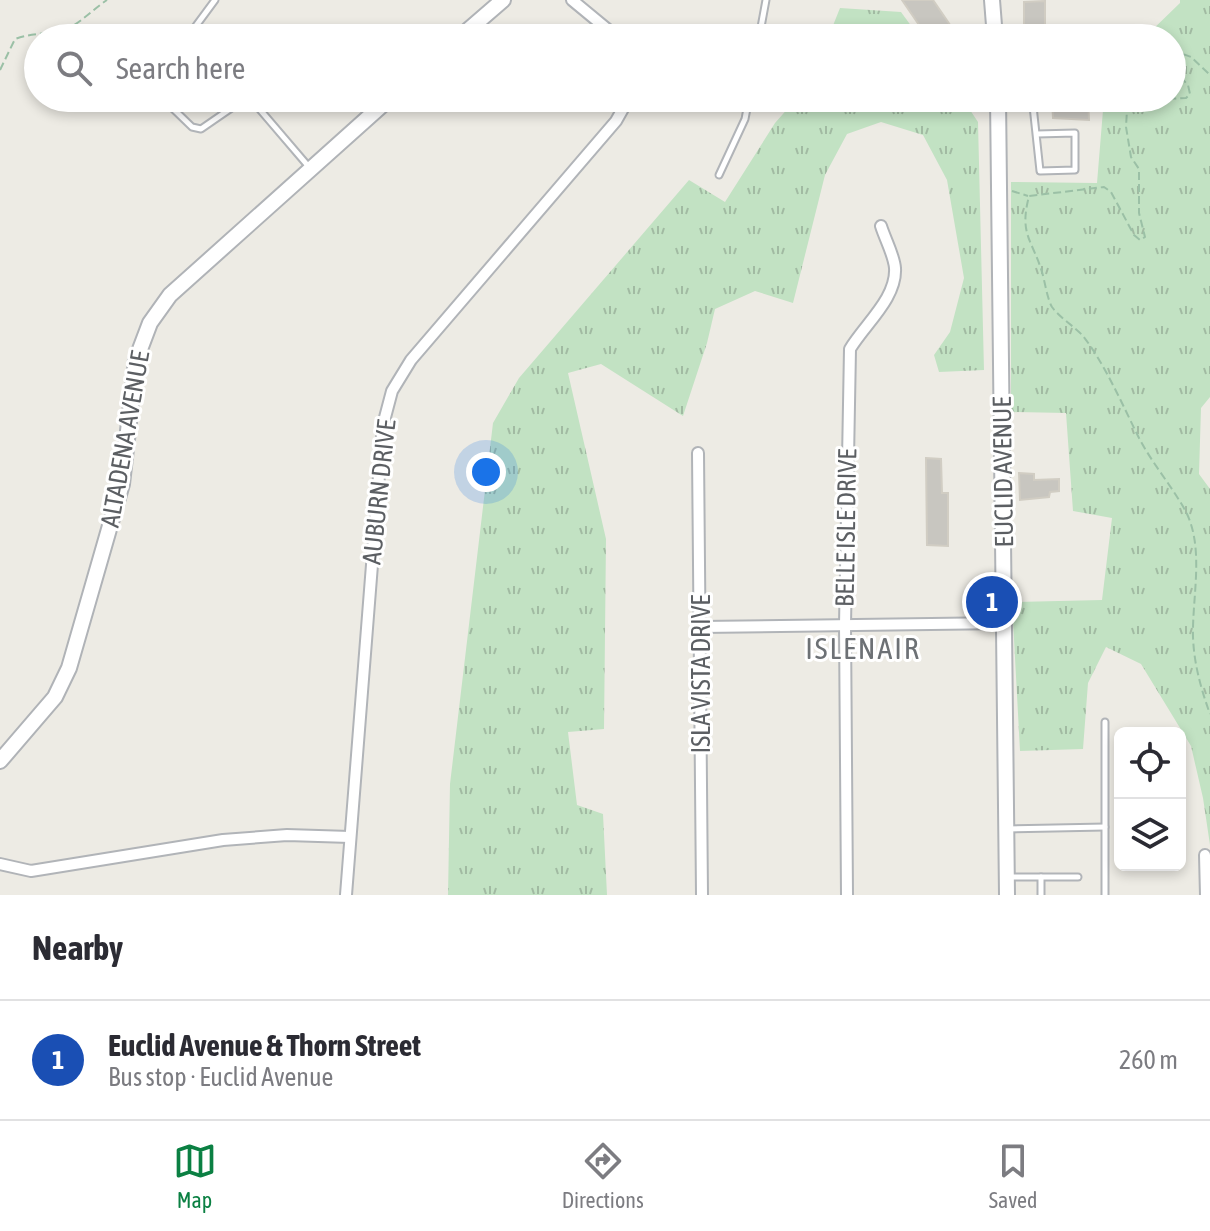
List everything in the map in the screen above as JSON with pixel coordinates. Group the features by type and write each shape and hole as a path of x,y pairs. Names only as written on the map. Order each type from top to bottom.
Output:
{"street":[{"path":"475,24 503,0"},
{"path":"572,0 601,24"},
{"path":"992,0 994,24"},
{"name":"ALTADENA AVENUE","path":"0,761 55,697 69,668 126,466 136,360 150,323 170,295 374,112"},
{"name":"AUBURN DRIVE","path":"346,895 383,425 392,391 411,360 621,112"},
{"name":"EUCLID AVENUE","path":"998,112 1007,895"},
{"name":"BELLE ISLE DRIVE","path":"847,895 845,625 850,349 891,294 895,268 881,226"},
{"name":"ISLA VISTA DRIVE","path":"698,453 702,895"},
{"path":"701,627 1006,623"},
{"path":"0,864 31,871 223,840 287,835 350,837"},
{"path":"1205,855 1206,895"}],"lane":[{"path":"197,24 215,0"},
{"path":"762,24 766,0"},
{"path":"176,112 192,127 201,129 227,112"},
{"path":"260,112 310,170"},
{"path":"719,175 746,112"},
{"path":"1034,112 1040,171 1075,170 1075,133 1037,134"},
{"path":"1105,722 1105,895"},
{"path":"1006,829 1105,827"},
{"path":"1007,877 1078,877"},
{"path":"1041,877 1041,895"}],"path":[{"path":"75,24 107,0"},
{"path":"0,70 15,39 24,35"},
{"path":"1186,55 1210,75"},
{"path":"998,190 1029,196 1104,187 1111,192 1134,235 1140,240 1145,237 1139,213 1139,169 1128,149 1128,112"},
{"path":"1029,196 1024,216 1028,244 1040,265 1051,306 1083,336 1124,405 1139,438 1186,512 1193,535 1196,567 1193,638 1198,682 1210,714"}],"green space":[{"path":"1180,0 1210,0 1210,397 1201,408 1199,474 1210,489 1210,845 1203,798 1191,746 1186,738 1186,727 1179,727 1141,664 1106,647 1088,683 1083,749 1020,751 1012,602 1102,600 1112,518 1073,511 1066,413 1011,412 1011,182 1097,183 1103,112 1186,112 1186,24 1158,24"},
{"path":"840,8 901,12 910,24 834,24"},
{"path":"785,112 971,112 978,122 984,370 939,372 934,355 950,332 964,278 947,180 923,135 881,122 847,134 825,175 793,303 755,291 715,309 683,416 601,364 568,373 606,539 604,729 568,732 577,805 603,814 607,895 448,895 450,784 493,423 519,378 689,180 725,202"}],"building":[{"path":"902,0 933,0 949,24 918,24"},
{"path":"1045,1 1045,24 1024,24 1024,2"},
{"path":"1053,112 1089,112 1089,120 1053,118"},
{"path":"926,458 941,459 942,493 948,493 948,546 927,545"},
{"path":"1019,473 1034,474 1034,480 1059,479 1059,491 1050,492 1049,497 1020,500"}],"place":[{"name":"Euclid Avenue & Thorn Street","path":"992,602"}],"district":[{"name":"ISLENAIR","path":"863,649"}]}
